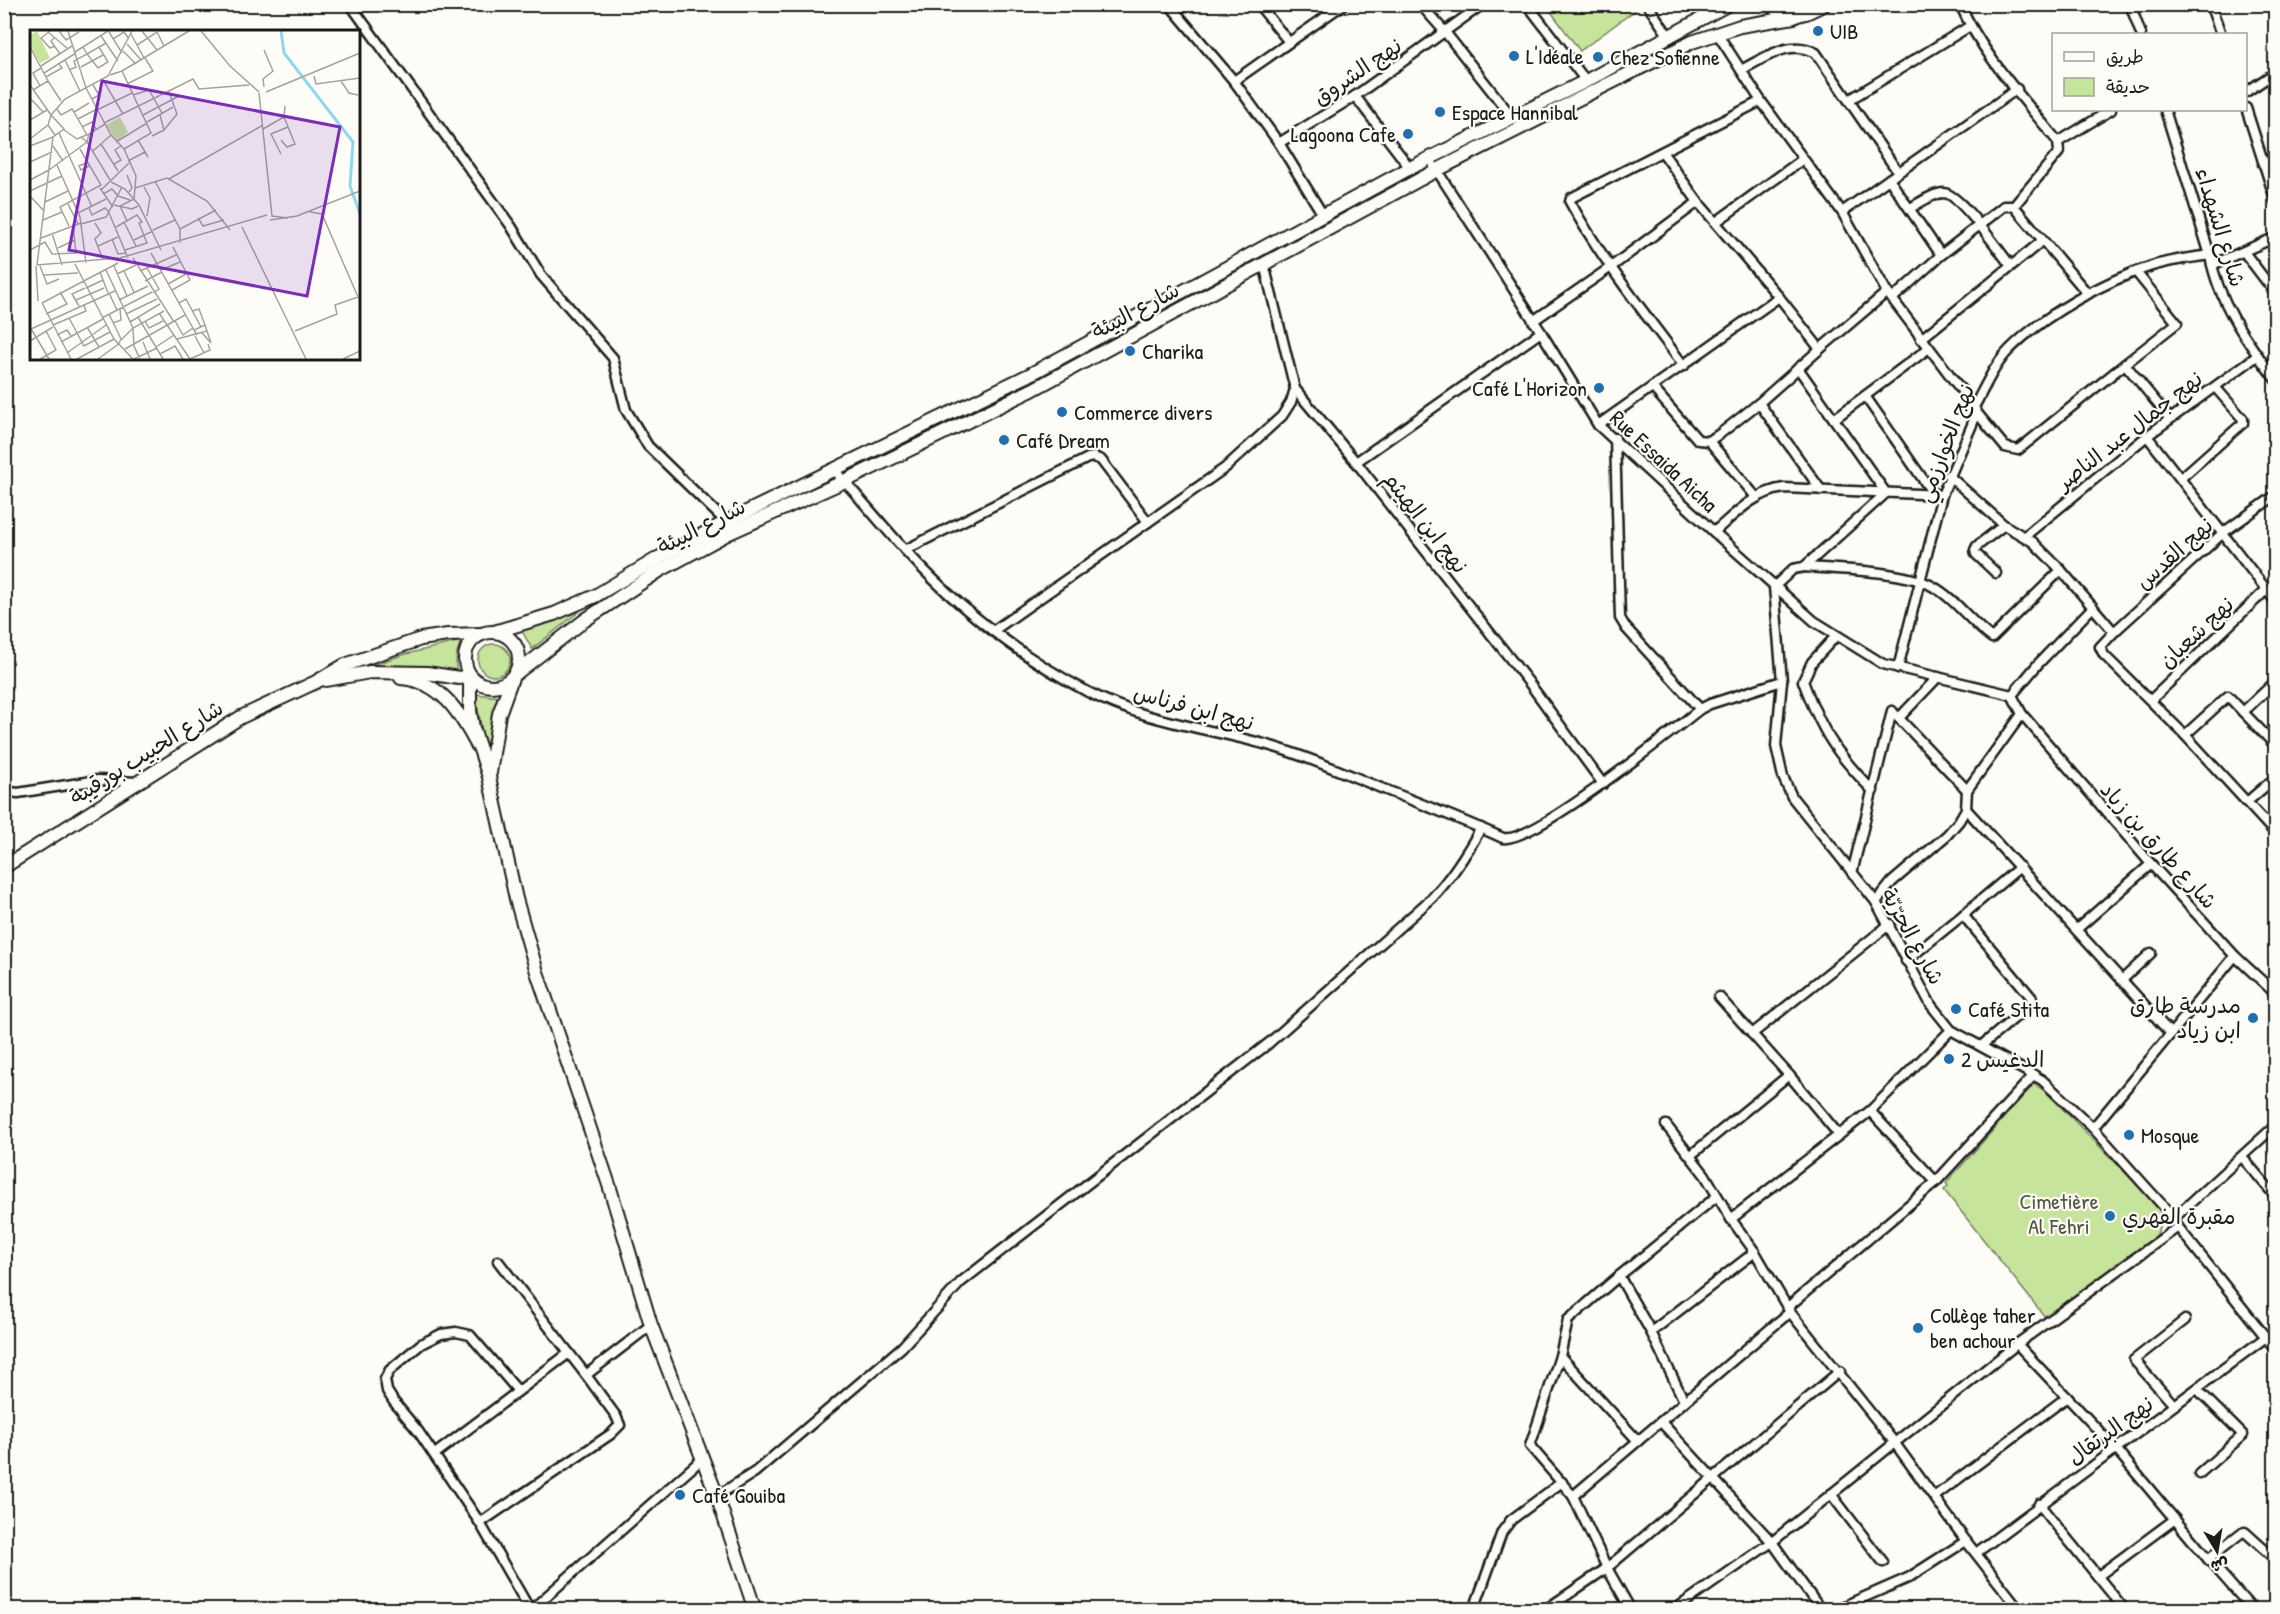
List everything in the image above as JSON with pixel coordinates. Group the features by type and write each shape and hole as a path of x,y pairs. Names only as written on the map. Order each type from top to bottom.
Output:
{"main road":[{"name":"شارع البيئة","path":"316,682 345,665 395,647 448,635 488,633 554,614 595,596 660,557 726,522 1029,375 1410,168 1670,38 1729,4"},
{"path":"1771,4 1784,15 1805,11"},
{"name":"شارع البيئة","path":"513,676 585,620 659,571 729,533 845,481 1032,390 1437,170 1692,42 1825,4"},
{"path":"477,745 470,711 470,676 465,656 471,642 488,633 504,635 517,648 518,667 497,722 489,777"},
{"path":"316,682 370,672 390,672 459,678 470,676 480,684 488,686 505,683 513,676"},
{"path":"352,676 410,679 432,687 459,712 477,745 489,777 516,899 537,972 609,1185 651,1325 717,1496 755,1610"},
{"name":"شارع الحبيب بورقيبة","path":"4,867 241,717 316,682"}],"street":[{"path":"350,4 511,226 542,275 614,358 626,410 648,446 726,522"},
{"path":"1169,4 1234,81 1279,143 1323,215"},
{"path":"1258,4 1289,42"},
{"path":"1234,81 1289,42 1331,8 1344,4"},
{"path":"1420,4 1512,117"},
{"name":"نهج الشروق","path":"1279,143 1355,96 1483,4"},
{"path":"1527,4 1586,81"},
{"path":"1647,4 1670,38"},
{"path":"1960,4 1970,26 1998,68 2058,142 2059,152 2014,206"},
{"path":"2130,4 2140,33"},
{"path":"2210,4 2222,33"},
{"path":"1849,100 1970,26"},
{"path":"1717,33 1761,101 1842,212 1890,296 2005,447 2018,450 2177,323 2136,272"},
{"path":"1742,70 1786,47 1806,47 1816,52 1898,172"},
{"path":"2247,91 2276,72"},
{"path":"1842,212 2017,89"},
{"path":"1355,96 1410,168"},
{"path":"1684,366 1611,267 1581,221 1570,202 1571,198 1761,101"},
{"path":"2058,142 2109,111"},
{"name":"شارع الشهداء","path":"2165,111 2216,279 2235,322 2276,380"},
{"path":"2247,111 2276,202"},
{"path":"1663,153 1698,202 1820,349"},
{"path":"2263,164 2276,157"},
{"name":"Rue Essaida Aicha","path":"1429,159 1598,425 1615,438 1714,532 1774,587 1836,636 1883,664 2013,695"},
{"path":"1716,222 1803,159"},
{"path":"1889,179 1941,255"},
{"path":"1910,208 1936,195 1946,193 1952,196 1970,212 2011,266"},
{"path":"1533,321 1611,267 1698,202"},
{"path":"1652,387 1698,440 1709,441 1759,403 1820,349 1979,225 2004,206 2014,206"},
{"path":"2014,206 2088,294"},
{"path":"2212,266 2276,237"},
{"path":"1921,339 2042,241"},
{"path":"2244,252 2276,294"},
{"name":"نهج الخوارزمي","path":"1898,668 1938,495 1995,367 2010,349 2046,319 2088,294 2136,272 2162,264 2210,255"},
{"name":"نهج ابن الهيثم","path":"1264,264 1295,389 1356,462 1530,684 1603,784"},
{"path":"1598,425 1779,297"},
{"path":"1356,462 1541,332"},
{"path":"1834,419 1929,348"},
{"name":"نهج جمال عبد الناصر","path":"2025,536 2147,436 2257,356"},
{"path":"2125,363 2170,419"},
{"path":"1798,368 1886,493"},
{"path":"2181,478 2243,423 2243,419 2215,387"},
{"path":"993,631 1225,468 1282,416 1291,402 1295,389"},
{"path":"1865,396 1938,495"},
{"path":"1759,403 1821,489"},
{"path":"2147,436 2275,599"},
{"path":"1615,438 1620,618 1626,628 1700,709"},
{"path":"1709,441 1756,497"},
{"path":"904,550 1094,457 1101,460 1148,522"},
{"name":"نهج ابن فرناس","path":"832,469 904,550 993,631 1073,683 1124,708 1152,718 1273,746 1340,770 1509,840 1533,829 1603,784"},
{"path":"1948,475 2004,525 2025,536 2061,570 2114,632"},
{"path":"1714,532 1756,497 1774,489 1938,495"},
{"path":"1804,567 1886,493"},
{"name":"نهج القدس","path":"2151,700 2100,650 2102,644 2223,532 2276,495"},
{"path":"1996,573 1976,554 1975,550 2004,525"},
{"path":"1774,587 1793,569 1804,567 1856,570 1919,580 1934,586 1992,638 2061,570"},
{"name":"شارع الحرّيّة","path":"1774,587 1782,681 1776,746 1783,777 1792,796 1876,902 1890,924 1906,961 1931,1005 1951,1030 2034,1075 2093,1128 2174,1218 2178,1227 2275,1349"},
{"name":"نهج شعبان","path":"2151,700 2266,590"},
{"path":"2013,695 2038,664 2093,607"},
{"path":"1836,636 1812,662 1803,681 1818,720 1830,743 1845,763 1873,791"},
{"path":"1899,718 1938,677"},
{"path":"1603,784 1700,709 1782,681"},
{"path":"2243,712 2276,681"},
{"name":"شارع طارق بن زياد","path":"2013,695 2022,714 2151,864 2235,956 2276,994"},
{"path":"2185,735 2228,696 2276,746"},
{"path":"2151,700 2275,834"},
{"path":"1851,873 1892,711 1967,790"},
{"path":"1876,902 1892,882 1947,835 1959,821 1965,809 1967,790 2022,714"},
{"path":"2247,802 2276,777"},
{"path":"4,784 11,792 18,793 98,780 138,782"},
{"path":"1965,809 2171,1034"},
{"path":"717,1496 755,1472 902,1347 961,1281 1269,1043 1432,898 1451,876 1481,828"},
{"path":"2077,929 2151,864"},
{"path":"1906,961 2020,867"},
{"path":"1963,915 2032,998 2029,1006 1981,1046"},
{"path":"1752,1034 1890,924"},
{"path":"2122,980 2151,953"},
{"path":"2093,1128 2235,956"},
{"path":"1719,997 1790,1075 1839,1135"},
{"path":"1731,1219 1870,1111 1951,1030"},
{"path":"1691,1155 1790,1075"},
{"path":"1574,1497 1936,1182 2034,1075"},
{"path":"1870,1111 1936,1182"},
{"path":"1666,1125 1705,1175 1716,1197 1755,1251 1790,1309 1840,1371 2020,1610"},
{"path":"2174,1218 2276,1125"},
{"path":"2242,1157 2276,1197"},
{"path":"1631,1610 1607,1568 1574,1497 1530,1446 1560,1356 1568,1320 1716,1197"},
{"path":"1674,1610 1772,1542 2018,1344 2178,1227"},
{"path":"1651,1332 1755,1251"},
{"path":"480,1523 618,1429 620,1425 616,1416 498,1261"},
{"path":"1619,1276 1651,1332 1684,1401"},
{"path":"2174,1405 2134,1360 2185,1320"},
{"path":"586,1376 651,1325"},
{"path":"518,1391 470,1335 456,1332 441,1334 421,1344 390,1370 386,1379 387,1391 435,1454 480,1523 531,1610 702,1459"},
{"name":"نهج البرتقال","path":"1976,1553 2266,1337"},
{"path":"2018,1344 2115,1448 2253,1610"},
{"path":"435,1454 569,1353"},
{"path":"1560,1356 1638,1441"},
{"path":"1545,1610 1607,1568 1840,1371"},
{"path":"2197,1389 2243,1435 2199,1474"},
{"path":"1934,1497 2067,1397"},
{"path":"1661,1422 1772,1542 1821,1610"},
{"path":"1477,1601 1502,1532 1511,1520 1562,1482"},
{"path":"1831,1494 1882,1562"},
{"path":"2039,1504 2125,1610"},
{"path":"2098,1576 2175,1519"},
{"path":"2208,1559 2245,1532 2276,1560"},
{"path":"1835,1610 1908,1578 1966,1541"}],"green space":[{"path":"1546,5 1635,5 1638,8 1580,51"},
{"path":"580,611 532,649 522,631"},
{"path":"461,641 456,658 458,675 410,667 368,666 406,654"},
{"path":"494,644 505,649 510,660 505,671 494,676 483,671 478,660 483,649"},
{"path":"475,694 501,697 487,757"},
{"name":"Cimetière Al Fehri","path":"2034,1084 2046,1092 2160,1208 2163,1215 2156,1237 2045,1317 1944,1190 1948,1186 1946,1183"}],"place":[{"name":"UIB","path":"1818,31"},
{"name":"L'Idéale","path":"1514,56"},
{"name":"Chez Sofienne","path":"1598,57"},
{"name":"Espace Hannibal","path":"1440,112"},
{"name":"Lagoona Cafe","path":"1408,134"},
{"name":"Charika","path":"1130,351"},
{"name":"Café L'Horizon","path":"1599,388"},
{"name":"Commerce divers","path":"1062,412"},
{"name":"Café Dream","path":"1004,440"},
{"name":"Café Stita","path":"1956,1009"},
{"name":"مدرسة طارق ابن زياد","path":"2253,1018"},
{"name":"الدغيس 2","path":"1949,1059"},
{"name":"Mosque","path":"2129,1135"},
{"name":"مقبرة الفهري","path":"2110,1216"},
{"name":"Collège taher ben achour","path":"1918,1328"},
{"name":"Café Gouiba","path":"680,1495"}]}
